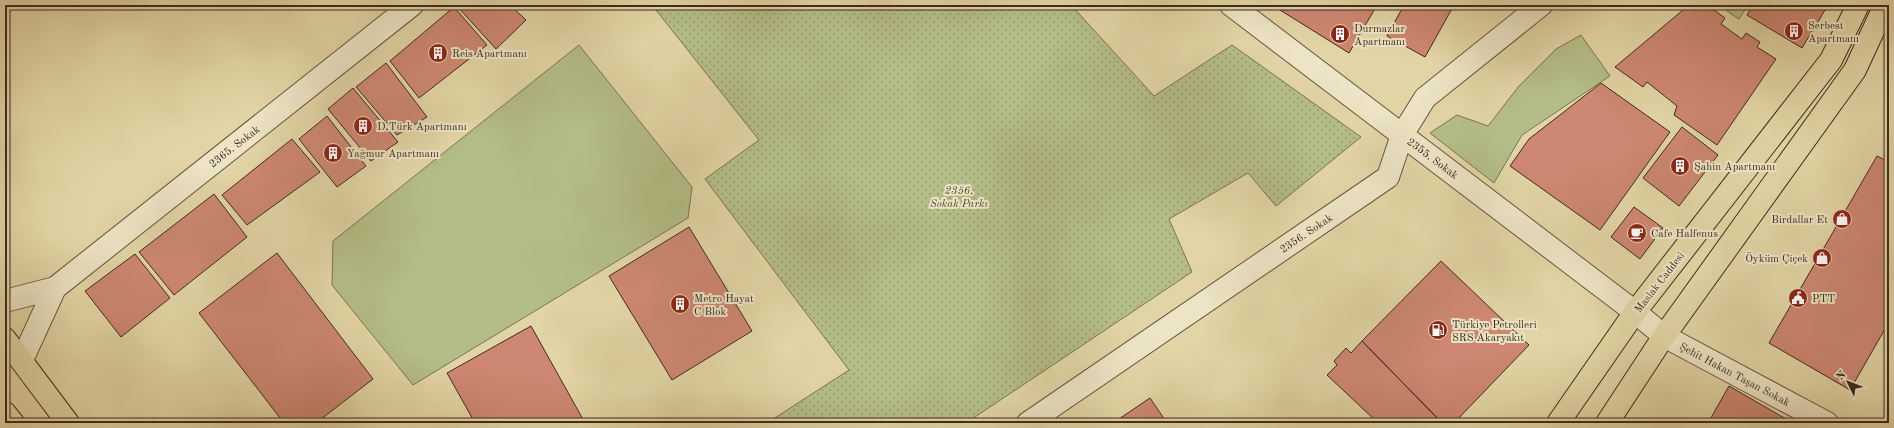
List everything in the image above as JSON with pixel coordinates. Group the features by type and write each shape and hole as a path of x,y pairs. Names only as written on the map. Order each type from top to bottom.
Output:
{"main road":[{"name":"Maslak Caddesi","path":"1558,423 1635,312 1831,60 1858,5"},
{"path":"1607,423 1664,336 1855,70 1885,5"},
{"path":"5,339 68,423"},
{"path":"5,413 13,423"}],"street":[{"name":"2365. Sokak","path":"5,301 55,288 412,5"},
{"name":"2355. Sokak","path":"1231,5 1255,13 1402,134 1635,312 1664,336"},
{"name":"2356. Sokak","path":"1028,423 1388,177 1402,134 1425,98 1541,5"},
{"name":"2365. Sokak","path":"22,360 55,288"},
{"name":"Şehit Hakan Taşan Sokak","path":"1664,336 1827,423"}],"green space":[{"name":"2356. Sokak Parkı","path":"652,5 1071,5 1154,96 1232,45 1361,137 1276,206 1248,173 1169,219 1192,272 966,423 767,423 849,370 705,179 759,140"},
{"path":"1718,5 1748,5 1739,19"},
{"path":"1581,35 1610,76 1522,135 1494,183 1430,133 1457,115 1488,126 1519,86 1556,49"},
{"path":"579,45 692,187 688,218 413,385 332,285 333,241"}],"building":[{"path":"456,5 510,5 526,20 496,49"},
{"name":"Durmazlar Apartmanı","path":"1272,5 1377,5 1349,53"},
{"path":"1404,5 1454,5 1425,57 1387,36"},
{"path":"1689,5 1707,5 1725,18 1721,24 1742,39 1746,33 1760,42 1757,47 1776,59 1717,145 1674,115 1677,106 1647,82 1643,87 1615,67"},
{"name":"Serbest Apartmanı","path":"1753,5 1818,5 1825,10 1802,48 1747,15"},
{"name":"Reis Apartmanı","path":"454,7 487,45 419,98 390,61"},
{"path":"386,63 427,117 397,135 356,87"},
{"path":"1601,83 1670,132 1600,230 1510,166 1529,139"},
{"name":"D.Türk Apartmanı","path":"353,88 398,142 371,161 328,109"},
{"name":"Yağmur Apartmanı","path":"327,116 366,166 337,187 299,139"},
{"name":"Şahin Apartmanı","path":"1682,127 1718,155 1679,206 1643,178"},
{"path":"292,139 320,172 247,225 222,195"},
{"path":"1877,156 1889,162 1889,322 1850,390 1769,343"},
{"path":"214,194 247,237 174,295 139,252"},
{"name":"Cafe Halfenus","path":"1634,207 1663,228 1640,259 1611,237"},
{"name":"Metro Hayat C Blok","path":"689,227 752,331 672,380 609,276"},
{"path":"277,253 373,379 316,423 284,423 199,313"},
{"path":"135,254 170,298 121,337 85,291"},
{"path":"1441,261 1529,345 1454,423 1442,423 1362,341"},
{"path":"531,326 585,423 475,423 447,373"},
{"path":"1362,341 1442,423 1378,423 1327,375 1337,365 1334,361 1346,348 1351,353"},
{"path":"1729,386 1793,423 1708,423"},
{"path":"1150,398 1167,423 1113,423"}],"place":[{"name":"Serbest Apartmanı","path":"1794,31"},
{"name":"Durmazlar Apartmanı","path":"1340,34"},
{"name":"Reis Apartmanı","path":"438,53"},
{"name":"D.Türk Apartmanı","path":"363,126"},
{"name":"Yağmur Apartmanı","path":"333,153"},
{"name":"Şahin Apartmanı","path":"1680,166"},
{"name":"Birdallar Et","path":"1842,219"},
{"name":"Cafe Halfenus","path":"1637,233"},
{"name":"Öyküm Çiçek","path":"1822,258"},
{"name":"PTT","path":"1798,298"},
{"name":"Metro Hayat C Blok","path":"680,304"},
{"name":"Türkiye Petrolleri SRS Akaryakıt","path":"1438,330"}]}
